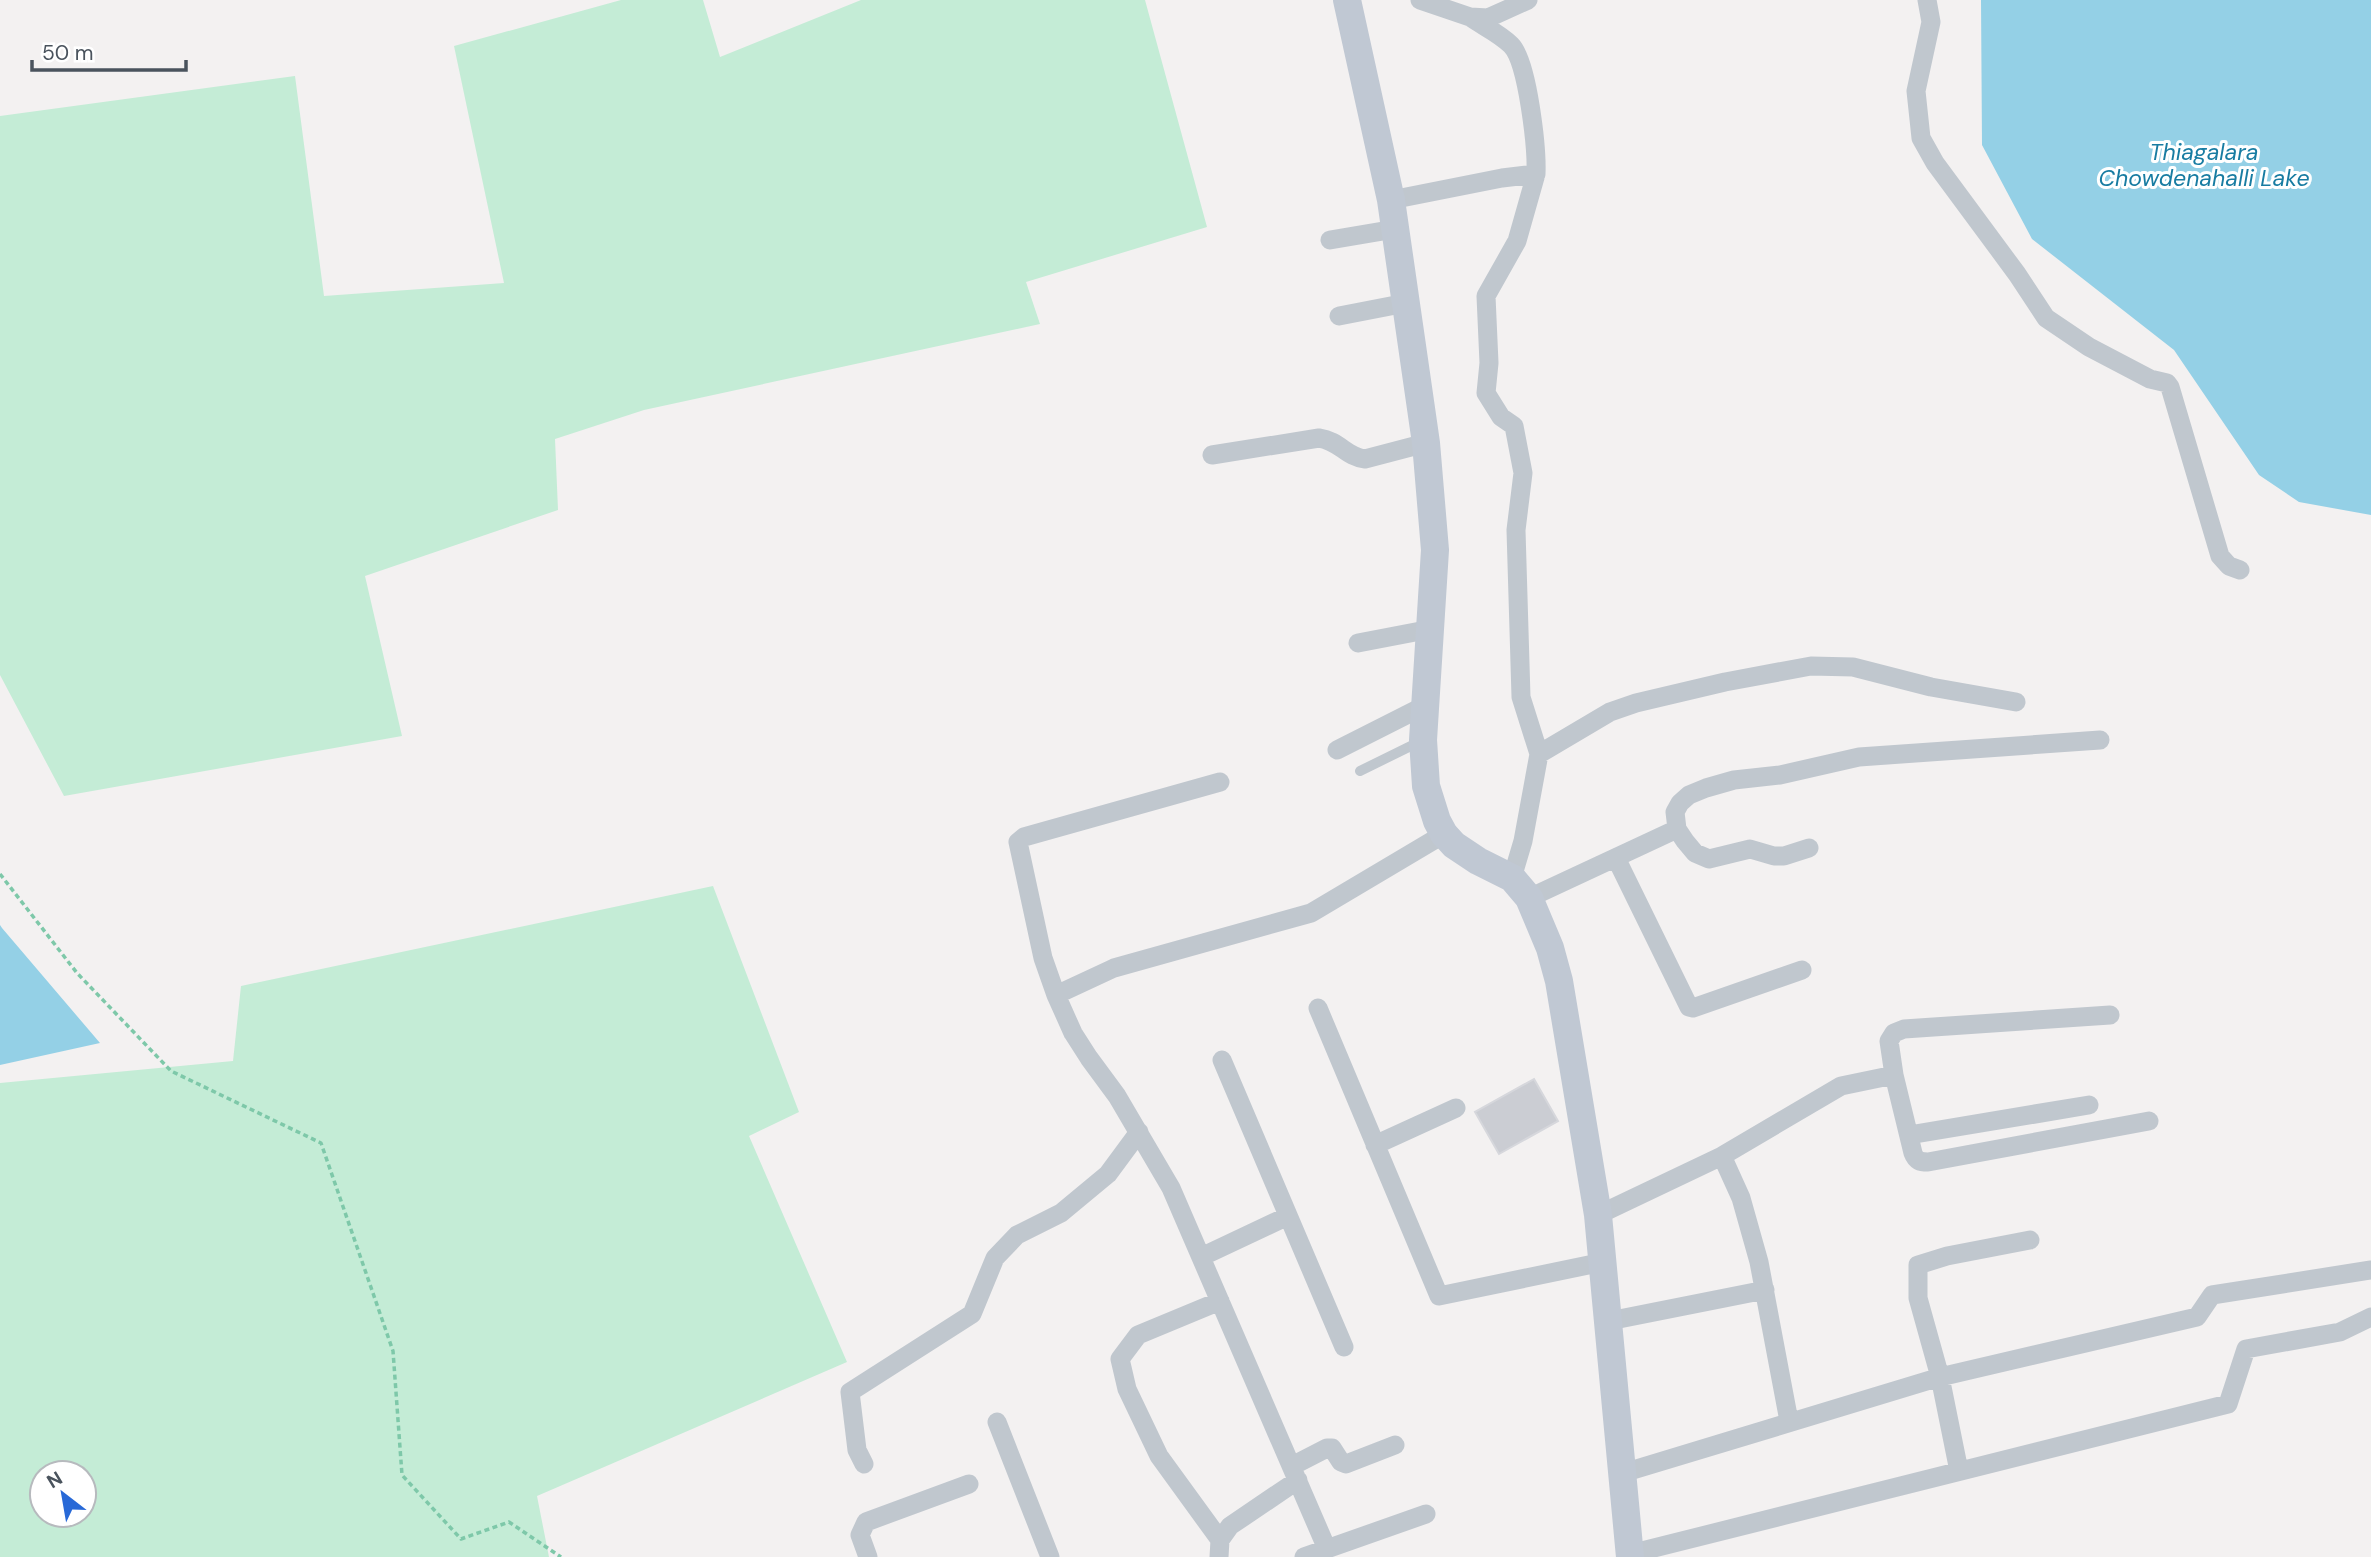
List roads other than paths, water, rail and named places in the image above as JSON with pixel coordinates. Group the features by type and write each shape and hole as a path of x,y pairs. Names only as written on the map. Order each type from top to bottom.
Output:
{"street":[{"path":"1347,0 1391,200 1426,443 1435,550 1423,740 1426,786 1431,804 1444,834 1465,853 1521,888 1616,858 1676,829"},
{"path":"1420,0 1470,17 1513,46 1526,82 1536,153 1536,174 1517,241 1486,296 1489,363 1486,393 1501,417 1514,426 1523,473 1516,530 1521,698 1539,754 1523,841 1521,888 1549,948 1559,981 1598,1214 1630,1555 2228,1404 2246,1349 2340,1332 2371,1317"},
{"path":"1470,17 1488,18 1528,0"},
{"path":"1927,0 1931,22 1916,90 1921,138 1935,163 2046,318 2090,347 2150,379 2167,383 2170,387 2220,556 2229,566 2240,570"},
{"path":"1391,200 1536,174"},
{"path":"1330,240 1395,229"},
{"path":"1339,316 1406,303"},
{"path":"1212,455 1319,438 1331,440 1356,458 1365,459 1426,443"},
{"path":"1358,643 1431,629"},
{"path":"1539,754 1610,712 1636,703 1725,682 1811,666 1853,667 1931,687 2016,702"},
{"path":"1337,750 1426,705"},
{"path":"1809,848 1784,856 1750,849 1709,859 1695,853 1676,829 1675,812 1689,795 1734,780 1780,775 1859,757 2100,740"},
{"path":"1220,782 1020,839 1018,842 1043,958 1056,995 1078,1042 1117,1096 1171,1188 1327,1549"},
{"path":"1056,995 1114,968 1311,913 1444,834"},
{"path":"1616,858 1689,1007 1693,1008 1802,970"},
{"path":"1318,1008 1438,1296 1603,1262"},
{"path":"2109,1015 1904,1029 1894,1033 1889,1041 1894,1075 1915,1159 1928,1162 2149,1121"},
{"path":"1222,1060 1344,1347"},
{"path":"1598,1214 1722,1156 1840,1086 1894,1075"},
{"path":"1909,1135 2089,1105"},
{"path":"1376,1145 1456,1108"},
{"path":"864,1464 858,1450 850,1392 972,1314 995,1258 1017,1234 1061,1213 1108,1174 1139,1132"},
{"path":"1722,1156 1741,1198 1765,1290 1789,1422"},
{"path":"1201,1257 1288,1216"},
{"path":"1959,1471 1940,1377 1918,1298 1918,1265 1947,1256 2030,1240"},
{"path":"1623,1473 1940,1377 2197,1317 2212,1295 2371,1270"},
{"path":"1609,1321 1765,1290"},
{"path":"1219,1548 1159,1456 1127,1389 1120,1359 1138,1335 1220,1301"},
{"path":"997,1422 1044,1555"},
{"path":"1219,1548 1230,1526 1327,1448 1332,1448 1341,1462 1346,1464 1395,1445"},
{"path":"867,1557 860,1535 866,1522 969,1484"},
{"path":"1304,1557 1426,1514"}],"lane":[{"path":"1360,771 1423,740"}],"water":[{"name":"Thiagalara Chowdenahalli Lake","path":"1981,0 2371,0 2371,515 2299,502 2259,475 2174,350 2032,239 1982,145"},
{"path":"0,925 2,928 100,1043 0,1065"}]}
